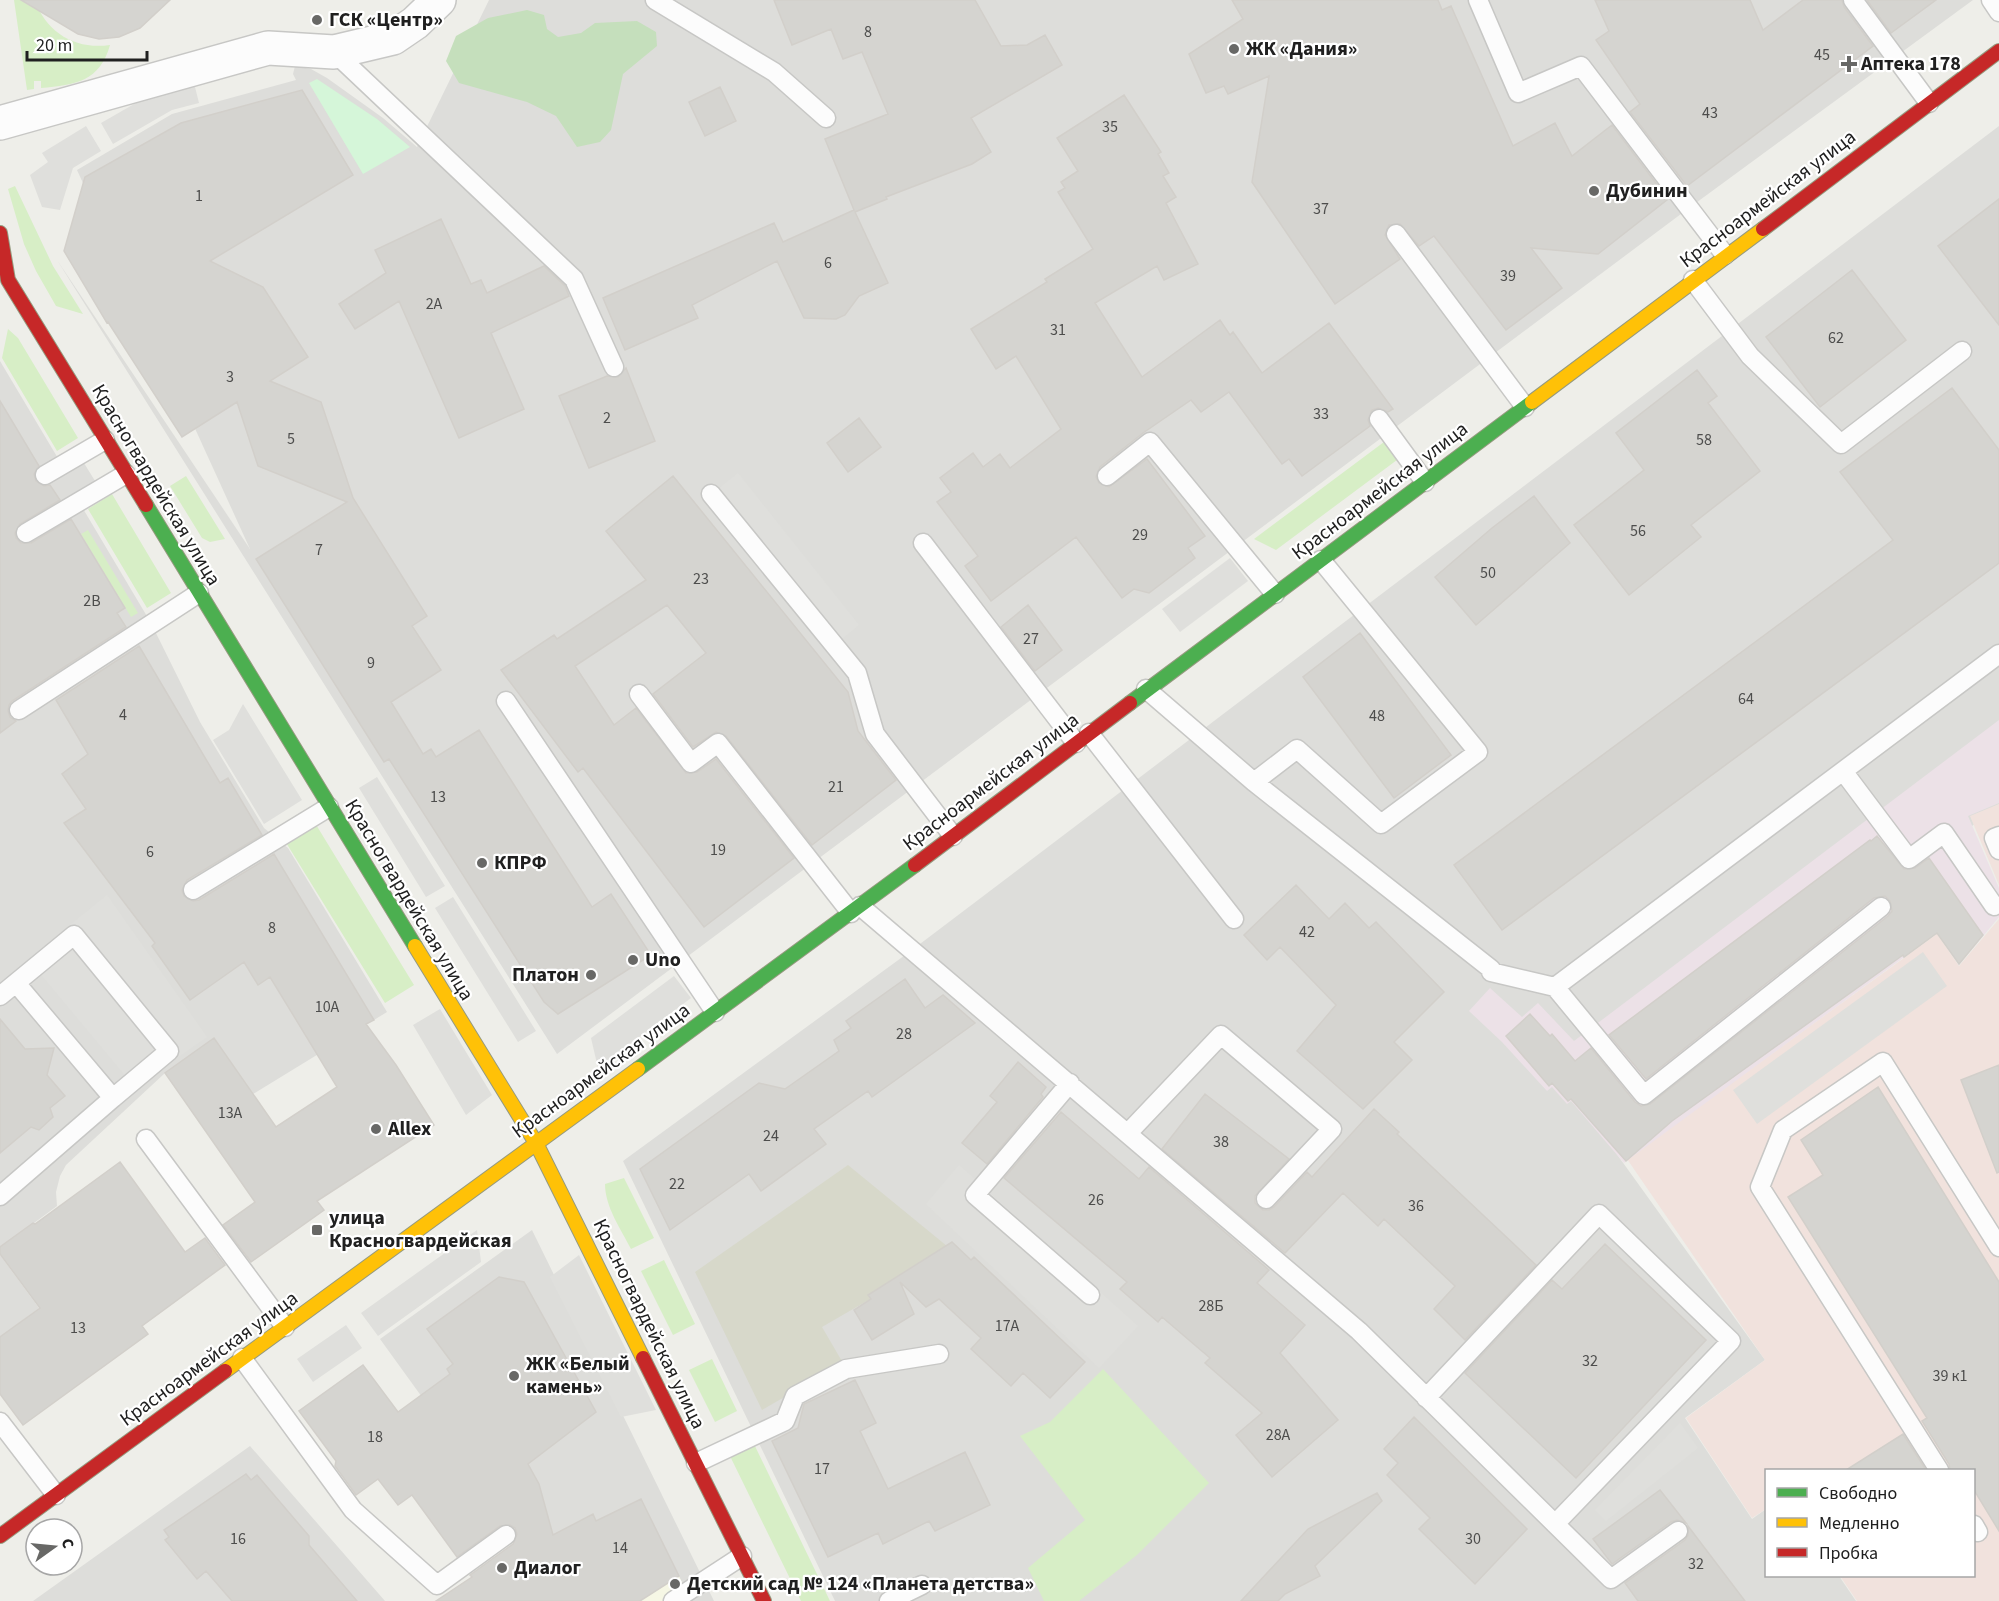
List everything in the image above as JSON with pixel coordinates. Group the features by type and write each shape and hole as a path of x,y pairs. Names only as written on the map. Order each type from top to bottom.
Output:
{"main road":[{"name":"Красноармейская улица","path":"0,1536 855,909 1999,51"},
{"name":"Красногвардейская улица","path":"0,233 4,282 105,440 536,1143 764,1601"}],"street":[{"path":"0,123 268,48 334,52 393,38 415,23 438,0"}],"lane":[{"path":"655,0 774,72 826,118"},
{"path":"1478,0 1518,93 1581,66 1725,255"},
{"path":"1853,0 1929,103"},
{"path":"1991,0 1999,12"},
{"path":"334,52 574,279 614,367"},
{"path":"1396,234 1525,407"},
{"path":"1693,280 1750,356 1841,444 1962,351"},
{"path":"1379,419 1425,482"},
{"path":"45,476 105,440"},
{"path":"1107,476 1150,442 1275,594"},
{"path":"26,533 126,474"},
{"path":"711,494 857,673 875,734 952,836"},
{"path":"923,543 1234,919"},
{"path":"1254,782 1297,749 1381,824 1478,752 1321,560"},
{"path":"19,710 199,593"},
{"path":"1555,987 1999,654"},
{"path":"1146,689 1254,782 1491,969 1491,972 1555,987 1644,1095 1881,907"},
{"path":"639,694 691,763 718,743 855,909 1070,1083 1359,1331 1611,1579 1678,1531"},
{"path":"506,701 715,1012"},
{"path":"1843,771 1910,859 1944,833 1994,906"},
{"path":"193,890 329,807"},
{"path":"1999,836 1994,838 1999,850"},
{"path":"0,996 74,935 169,1051 0,1196"},
{"path":"16,983 113,1098"},
{"path":"1128,1133 1221,1035 1332,1129 1266,1199"},
{"path":"1938,1469 1760,1187 1783,1130 1883,1062 1999,1247"},
{"path":"1070,1083 975,1195 1090,1295"},
{"path":"146,1139 285,1328"},
{"path":"1426,1398 1599,1214 1731,1341 1555,1524"},
{"path":"696,1463 785,1421 795,1396 846,1370 939,1354"},
{"path":"242,1358 353,1510 437,1585 506,1535"},
{"path":"0,1422 56,1495"},
{"path":"673,1601 742,1556"},
{"path":"889,1601 922,1585"}],"shaded area":[{"path":"489,0 1973,0 1689,208 557,1054 57,260 250,549 77,170 172,114 296,80 293,74 295,66 311,69 327,78 383,118 417,147"},
{"path":"193,79 199,103 172,110 113,144 101,123 162,88"},
{"path":"86,126 101,151 73,168 60,210 42,207 30,175 48,162 42,153"},
{"path":"1999,126 1999,809 1983,816 1616,1153 1765,1360 1685,1418 1752,1519 1765,1510 1765,1577 1840,1577 1856,1601 835,1601 623,1161 912,950"},
{"path":"0,361 62,465 79,455 100,489 79,502 151,623 200,722 264,828 288,848 387,1012 253,1094 214,1038 165,1073 66,1165 60,1176 56,1192 57,1206 0,1248"},
{"path":"738,473 859,625 838,642 717,490"},
{"path":"1230,558 1248,581 1180,632 1162,609"},
{"path":"243,704 302,800 264,824 213,740 229,730"},
{"path":"1999,720 1999,803 1968,816 1999,888 1999,917 1959,965 1937,933 1624,1163 1571,1101 1567,1104 1552,1087 1547,1091 1502,1042 1469,1011 1490,988 1522,1017 1538,1003 1574,1041"},
{"path":"377,777 445,886 426,897 359,788"},
{"path":"1999,804 1999,885 1970,816"},
{"path":"107,895 207,1037 161,1069 138,1091 28,959"},
{"path":"453,897 536,1031 518,1042 435,908"},
{"path":"1999,919 1999,1601 1857,1601 1841,1577 1975,1577 1975,1469 1765,1469 1765,1510 1752,1518 1686,1418 1765,1360 1627,1159 1937,934 1959,966"},
{"path":"1923,952 1947,986 1757,1124 1733,1090"},
{"path":"674,976 691,998 598,1068 591,1038"},
{"path":"440,1009 492,1095 466,1115 413,1025"},
{"path":"848,1165 953,1251 822,1327 843,1363 762,1410 695,1272"},
{"path":"959,1165 1138,1326 1099,1368 926,1204"},
{"path":"477,1230 481,1262 378,1336 361,1313"},
{"path":"532,1230 714,1601 580,1601 492,1494 380,1339"},
{"path":"0,1255 39,1308 0,1337"},
{"path":"579,1255 656,1410 621,1417 550,1277"},
{"path":"346,1325 362,1348 313,1382 297,1359"},
{"path":"1680,1423 1698,1448 1606,1521 1595,1510"},
{"path":"250,1446 385,1601 33,1601 67,1577 84,1577 84,1565"},
{"name":"Детский сад № 124 «Планета детства»","path":"679,1576 691,1601 640,1601"}],"green space":[{"path":"14,0 35,0 47,22 64,37 74,42 97,46 110,45 100,66 93,74 76,83 41,88 41,81 34,81 34,89 27,90"},
{"path":"527,10 544,15 547,29 558,37 581,33 595,23 637,21 656,32 657,46 623,74 611,130 600,142 577,147 556,116 527,102 459,83 446,61 456,36 488,18"},
{"path":"317,79 377,119 410,147 363,174 309,83"},
{"path":"15,186 53,266 83,314 56,306 36,271 24,244 8,189"},
{"path":"8,329 18,338 78,438 57,451 2,358"},
{"path":"1388,439 1401,457 1276,550 1254,539"},
{"path":"186,476 225,539 210,542 202,538 170,486"},
{"path":"112,494 171,593 147,608 88,509"},
{"path":"88,530 138,613 131,617 81,534"},
{"path":"315,823 414,985 385,1003 285,841"},
{"path":"624,1178 654,1238 631,1249 614,1218 605,1184"},
{"path":"664,1260 695,1324 673,1335 641,1271"},
{"path":"712,1359 737,1411 715,1422 689,1370"},
{"path":"1103,1369 1209,1483 1137,1555 1079,1601 1044,1601 1028,1568 1085,1520 1020,1436 1050,1422"},
{"path":"753,1442 830,1601 801,1601 729,1454"}],"building":[{"path":"21,0 170,0 140,28 119,37 99,39 78,34"},
{"path":"774,0 975,0 1001,46 1027,45 1045,35 1062,65 971,118 991,152 972,164 886,197 887,199 855,212 888,283 859,296 845,315 836,319 804,318 777,261 692,305 698,318 625,350 603,298 774,223 783,242 854,210 825,139 888,114 862,52 843,59 831,29 792,45"},
{"path":"1232,0 1438,0 1442,10 1451,6 1513,146 1555,123 1572,156 1612,125 1668,199 1598,254 1531,248 1562,288 1506,330 1434,236 1419,246 1400,224 1389,225 1385,235 1400,259 1335,304 1252,182 1269,76 1228,94 1224,86 1206,93 1189,54 1243,19"},
{"path":"1595,0 1750,0 1763,30 1803,0 1842,0 1844,7 1873,46 1687,186 1630,112 1640,104 1596,40 1609,31"},
{"path":"1867,0 1936,0 1891,33"},
{"path":"720,87 736,121 705,136 689,102"},
{"path":"302,90 353,175 210,261 263,287 308,357 270,381 321,402 353,498 427,616 412,626 441,670 391,702 423,754 431,749 436,757 479,730 592,907 611,894 651,955 558,1014 544,1002 389,759 384,762 256,559 347,502 258,466 237,402 182,437 107,323 64,251 85,177 181,123"},
{"path":"1124,95 1161,152 1158,154 1169,173 1163,176 1176,197 1166,203 1198,264 1164,280 1157,266 1095,303 1142,377 1220,320 1230,335 1233,332 1262,373 1329,323 1393,409 1388,412 1378,408 1372,410 1368,420 1370,426 1302,476 1289,459 1282,464 1229,392 1201,412 1191,400 1143,433 1100,467 1096,477 1099,483 1109,487 1147,459 1205,536 1188,548 1195,558 1149,593 1134,589 1122,598 1076,537 991,601 965,566 978,556 937,502 951,492 940,478 973,453 983,467 1000,454 1010,468 1061,429 1016,356 996,369 971,329 1047,282 1045,279 1093,249 1058,192 1065,188 1061,182 1078,171 1057,138"},
{"path":"1999,199 1999,325 1938,246"},
{"path":"441,219 471,284 481,280 487,293 544,266 565,286 569,296 491,333 524,409 459,438 399,301 355,329 339,304 386,273 375,250"},
{"path":"1852,270 1906,340 1820,407 1766,337"},
{"path":"626,368 655,441 589,468 559,396 607,376 618,377"},
{"path":"1697,370 1717,396 1708,403 1760,471 1691,525 1701,537 1629,595 1574,525 1644,470 1616,433"},
{"path":"1952,388 1999,450 1999,563 1502,930 1454,865 1893,540 1840,472"},
{"path":"0,401 39,466 34,474 36,481 44,486 50,485 60,500 20,524 15,533 16,538 21,543 31,543 71,519 125,608 117,613 126,627 12,701 8,711 10,717 16,721 0,733"},
{"path":"859,418 881,447 848,472 827,443"},
{"path":"673,476 848,692 858,731 896,780 812,845 726,736 716,732 693,747 653,694 706,653 667,605 575,666 614,725 636,708 686,773 697,772 716,759 794,858 704,927 583,768 578,772 501,670 554,635 557,639 646,580 606,531"},
{"path":"1534,496 1570,543 1476,625 1435,577 1492,528"},
{"path":"1028,605 1062,650 1035,671 1001,627"},
{"path":"1360,633 1451,755 1394,798 1303,677"},
{"path":"139,646 220,783 228,778 262,835 187,880 182,890 184,896 193,901 199,900 274,854 374,1020 366,1024 396,1065 434,1125 317,1201 324,1210 251,1262 223,1225 255,1202 165,1073 214,1038 276,1127 337,1087 270,977 258,985 244,962 190,1000 152,946 155,943 64,823 86,809 62,774 88,754 56,700"},
{"path":"1877,836 1904,869 1915,868 1929,858 1983,935 1959,964 1937,933 1672,1121 1626,1161 1571,1099 1568,1101 1552,1083 1549,1086 1506,1036 1530,1014 1550,1036 1552,1034 1575,1061 1591,1048 1635,1102 1641,1106 1650,1104 1888,916 1892,911 1890,901 1885,896 1874,898 1646,1079 1609,1035"},
{"path":"1296,885 1329,919 1345,903 1369,928 1376,922 1444,992 1394,1042 1412,1060 1363,1109 1297,1051 1336,1005 1280,947 1267,960 1244,935"},
{"path":"905,979 925,1008 943,995 975,1023 872,1097 868,1091 814,1129 826,1144 761,1191 749,1174 670,1230 640,1169 759,1083 785,1089 839,1051 834,1040 851,1028 846,1021"},
{"path":"0,1019 25,1049 54,1048 47,1075 65,1096 50,1108 53,1117 39,1130 31,1127 0,1153"},
{"path":"1018,1062 1046,1087 1041,1094 1043,1097 987,1164 962,1143 997,1102 990,1096"},
{"path":"1999,1065 1999,1172 1997,1173 1961,1080"},
{"path":"1878,1087 1999,1282 1999,1531 1975,1492 1975,1469 1950,1469 1922,1421 1927,1418 1788,1197 1823,1175 1801,1140"},
{"path":"1205,1094 1289,1159 1255,1196 1255,1203 1263,1210 1274,1207 1307,1172 1312,1177 1374,1109 1399,1132 1397,1134 1536,1265 1465,1340 1434,1309 1455,1286 1384,1219 1378,1226 1343,1193 1285,1253 1162,1149"},
{"path":"1061,1112 1139,1179 1149,1167 1269,1270 1257,1283 1305,1325 1280,1353 1338,1420 1272,1477 1236,1435 1262,1413 1205,1363 1210,1358 1162,1317 1158,1322 1120,1289 1127,1282 1004,1178"},
{"path":"120,1162 185,1252 205,1238 225,1265 142,1326 148,1334 23,1425 0,1394 0,1337 40,1308 0,1254 0,1247"},
{"path":"952,1242 971,1260 974,1257 1085,1362 1050,1398 1023,1373 1011,1386 971,1349 981,1338 939,1299 926,1307 900,1282 914,1314 872,1340 854,1310 871,1299 868,1295"},
{"path":"1605,1244 1706,1340 1576,1478 1465,1373 1552,1280 1562,1289"},
{"path":"499,1277 524,1282 596,1412 528,1464 539,1484 553,1535 593,1514 596,1521 641,1499 679,1576 640,1601 436,1601 472,1577 470,1575 513,1544 517,1534 515,1528 510,1525 500,1526 457,1557 412,1495 398,1505 378,1479 356,1495 335,1466 336,1461 299,1411 363,1365 398,1412 450,1374 447,1369 453,1364 427,1329"},
{"path":"855,1380 876,1423 860,1431 888,1489 965,1452 990,1505 935,1531 929,1521 883,1544 878,1533 828,1557 772,1441 798,1428 804,1404"},
{"path":"1414,1417 1527,1529 1475,1584 1419,1529 1430,1518 1387,1475 1398,1463 1384,1449"},
{"path":"1903,1434 1925,1469 1848,1469"},
{"path":"246,1474 251,1480 257,1475 309,1536 309,1545 357,1601 232,1601 206,1571 197,1579 165,1540 169,1537 164,1530"},
{"path":"1660,1490 1686,1523 1677,1520 1671,1522 1612,1564 1593,1539"},
{"path":"1377,1493 1382,1501 1315,1566 1320,1576 1285,1594 1278,1601 1241,1601 1308,1529"},
{"path":"1688,1526 1745,1601 1638,1601 1625,1583 1685,1540 1688,1535"}],"traffic: fast":[{"path":"1130,703 1532,402"},
{"path":"146,505 415,946"},
{"path":"638,1069 915,865"}],"traffic: slow":[{"path":"1532,402 1763,229"},
{"path":"415,946 536,1143 643,1358"},
{"path":"225,1371 638,1069"}],"traffic: jam":[{"path":"1763,229 1999,51"},
{"path":"0,233 8,280 146,505"},
{"path":"915,865 1130,703"},
{"path":"643,1358 764,1601"},
{"path":"0,1536 225,1371"}],"place":[{"name":"ГСК «Центр»","path":"317,20"},
{"name":"ЖК «Дания»","path":"1234,49"},
{"name":"Аптека 178","path":"1849,64"},
{"name":"Дубинин","path":"1594,191"},
{"name":"КПРФ","path":"482,863"},
{"name":"Uno","path":"633,960"},
{"name":"Платон","path":"591,975"},
{"name":"Allex","path":"376,1129"},
{"name":"улица Красногвардейская","path":"317,1230"},
{"name":"ЖК «Белый камень»","path":"514,1376"},
{"name":"Диалог","path":"502,1568"},
{"name":"Детский сад № 124 «Планета детства»","path":"675,1584"}]}
